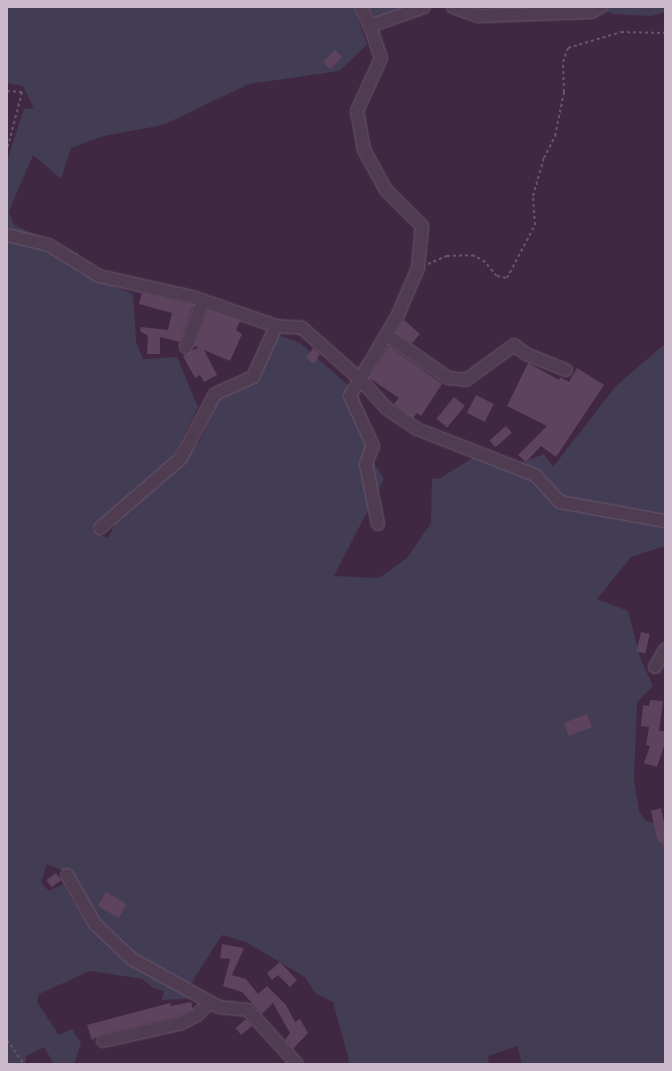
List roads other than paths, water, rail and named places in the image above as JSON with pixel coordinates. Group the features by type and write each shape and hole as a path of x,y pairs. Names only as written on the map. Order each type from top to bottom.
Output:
{"street":[{"path":"361,7 370,26 381,58 357,111 364,150 386,190 422,226 418,268 387,335 350,396 373,446 366,464 378,524"},
{"path":"370,26 424,7"},
{"path":"454,7 478,16 591,12 601,7"},
{"path":"7,235 49,245 99,276 203,301 276,326 302,328 361,380 386,408 417,429 535,474 560,502 665,521"},
{"path":"186,347 203,301"},
{"path":"100,528 181,458 215,394 252,377 276,326"},
{"path":"387,335 448,378 466,380 514,345 526,354 566,370"},
{"path":"655,667 665,650"},
{"path":"67,875 95,924 132,959 219,1007 248,1010 298,1064"},
{"path":"103,1041 182,1023 197,1015 210,1002"}]}
